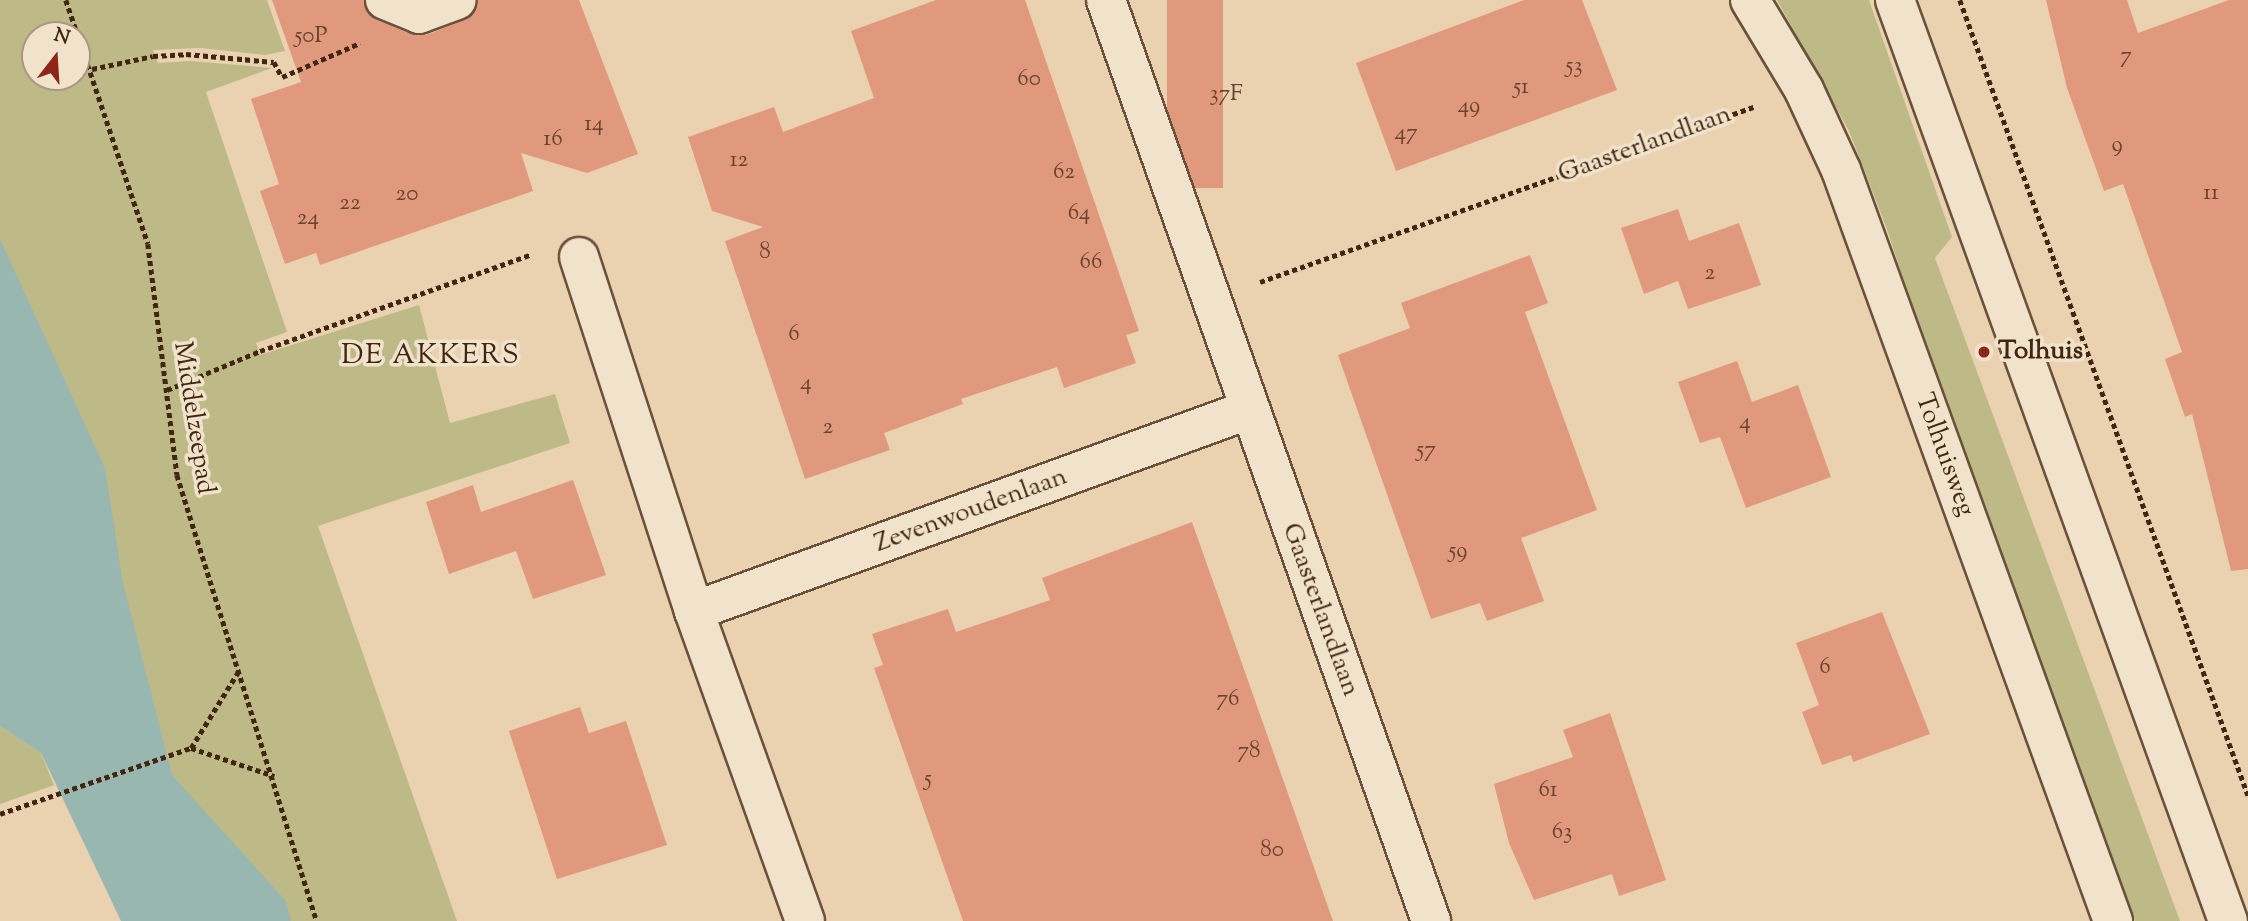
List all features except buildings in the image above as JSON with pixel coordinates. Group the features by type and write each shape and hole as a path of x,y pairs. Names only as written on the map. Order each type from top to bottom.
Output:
{"street":[{"path":"391,4 419,14 457,0"},
{"name":"Gaasterlandlaan","path":"1106,0 1248,410 1431,921"},
{"name":"Tolhuisweg","path":"1750,0 1804,90 1857,211 2113,921"},
{"path":"1895,0 2228,921"},
{"path":"579,257 694,611 805,921"},
{"name":"Zevenwoudenlaan","path":"694,611 1248,410"}],"path":[{"name":"Middelzeepad","path":"66,0 92,69 148,244 177,475 274,776 317,921"},
{"path":"1960,0 2248,795"},
{"path":"92,69 153,56 186,54 274,62 282,77 380,34 391,4"},
{"name":"Gaasterlandlaan","path":"1210,300 1804,90"},
{"path":"167,390 260,351 569,242 579,257"},
{"path":"191,748 240,668"},
{"path":"0,814 191,748 274,776"}],"shaded area":[{"path":"0,0 267,0 285,51 265,55 201,48 153,50 158,63 191,61 272,68 206,92 287,332 256,343 260,355 419,305 450,423 555,394 570,443 318,526 457,921 135,921 0,511"},
{"path":"1777,0 1869,0 1952,237 1935,258 2180,921 2135,921 1960,457 1888,232 1849,131"},
{"path":"0,726 41,753 54,785 0,804"}],"water":[{"path":"0,239 105,468 123,583 172,775 286,901 291,921 121,921 41,753 0,726"}],"place":[{"name":"Tolhuis","path":"1984,352"}],"district":[{"name":"DE AKKERS","path":"431,356"}]}
